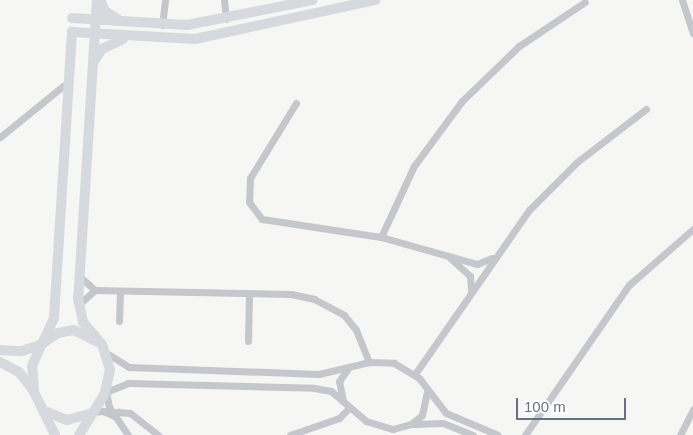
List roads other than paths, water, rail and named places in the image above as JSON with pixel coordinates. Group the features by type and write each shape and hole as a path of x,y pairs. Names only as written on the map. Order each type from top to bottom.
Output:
{"main road":[{"path":"78,435 90,412 106,392 108,354 83,322 78,306 92,67 98,0"},
{"path":"98,0 112,17 137,24"},
{"path":"72,18 162,25 226,19 313,0"},
{"path":"34,392 32,366 54,318 72,32 134,38 195,39 376,0"},
{"path":"92,67 107,45 134,38"},
{"path":"0,350 22,351 42,344 69,330 100,342"},
{"path":"0,362 18,372 34,392 55,435"},
{"path":"42,408 61,420 90,412"}],"street":[{"path":"162,25 165,0"},
{"path":"224,0 226,19"},
{"path":"682,0 693,33"},
{"path":"381,237 414,166 462,101 520,46 585,2"},
{"path":"0,137 63,86"},
{"path":"296,103 250,178 247,195 252,208 270,222 381,237 443,252 476,264 492,258"},
{"path":"415,374 469,298 492,258 552,185 646,109"},
{"path":"525,435 629,285 693,229"},
{"path":"443,252 470,276 469,298"},
{"path":"79,272 85,285 95,290 303,296 330,305 356,330 370,362"},
{"path":"78,306 95,290"},
{"path":"119,322 120,291"},
{"path":"248,341 249,294"},
{"path":"108,354 129,367 325,374 348,370 370,362 394,363 415,374 446,413 498,435"},
{"path":"343,402 340,381 348,370"},
{"path":"128,435 114,416 106,392 139,382 279,384 331,391 349,408 366,420 393,432 411,424 442,423 473,435"},
{"path":"411,424 425,409 425,387"},
{"path":"290,435 339,418 349,408"},
{"path":"680,435 693,409"},
{"path":"90,412 103,410 114,416"},
{"path":"114,416 118,412 130,413 158,435"}]}
